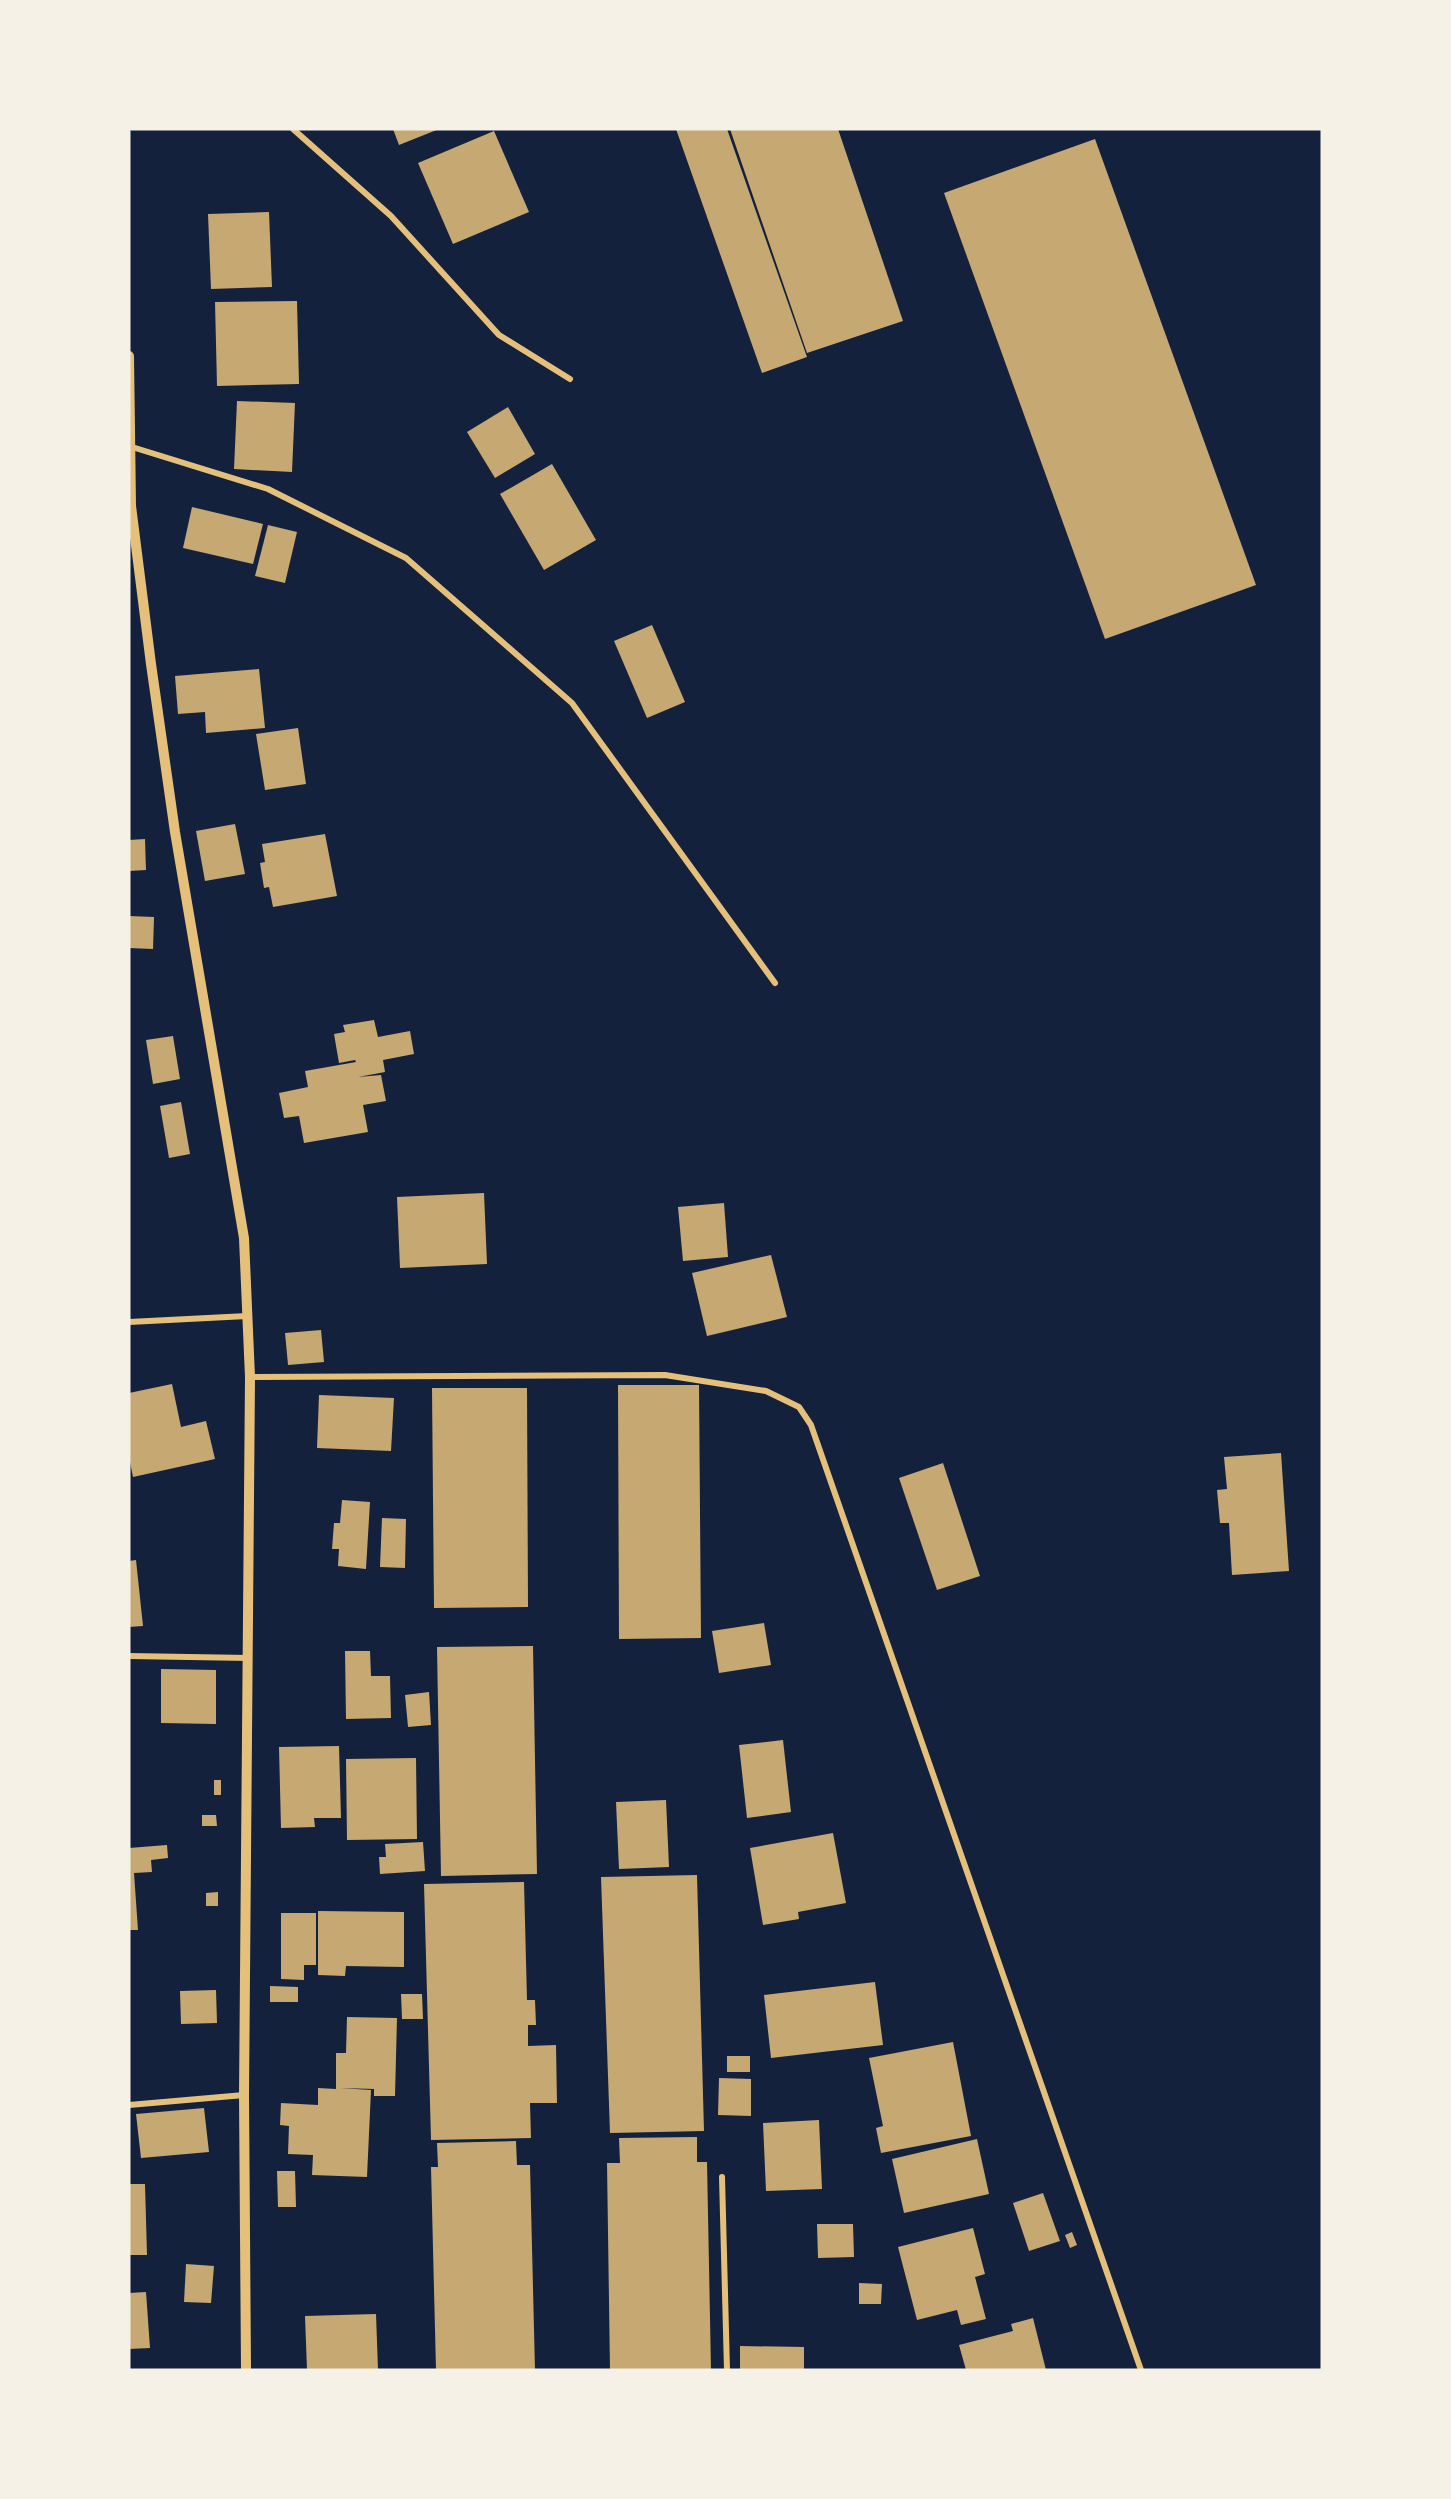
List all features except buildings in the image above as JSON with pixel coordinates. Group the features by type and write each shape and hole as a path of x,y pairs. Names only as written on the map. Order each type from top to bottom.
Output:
{"street":[{"path":"293,129 391,216 499,334 570,379"},
{"path":"129,356 132,447 130,506 174,832 244,1238 250,1377 244,2095 246,2370"},
{"path":"132,447 268,489 406,558 572,703 775,983"},
{"path":"129,1322 246,1316"},
{"path":"250,1377 664,1375 766,1391 799,1407 811,1425 1141,2370"},
{"path":"129,1656 249,1658"},
{"path":"129,2105 244,2095"},
{"path":"722,2177 727,2370"}]}
